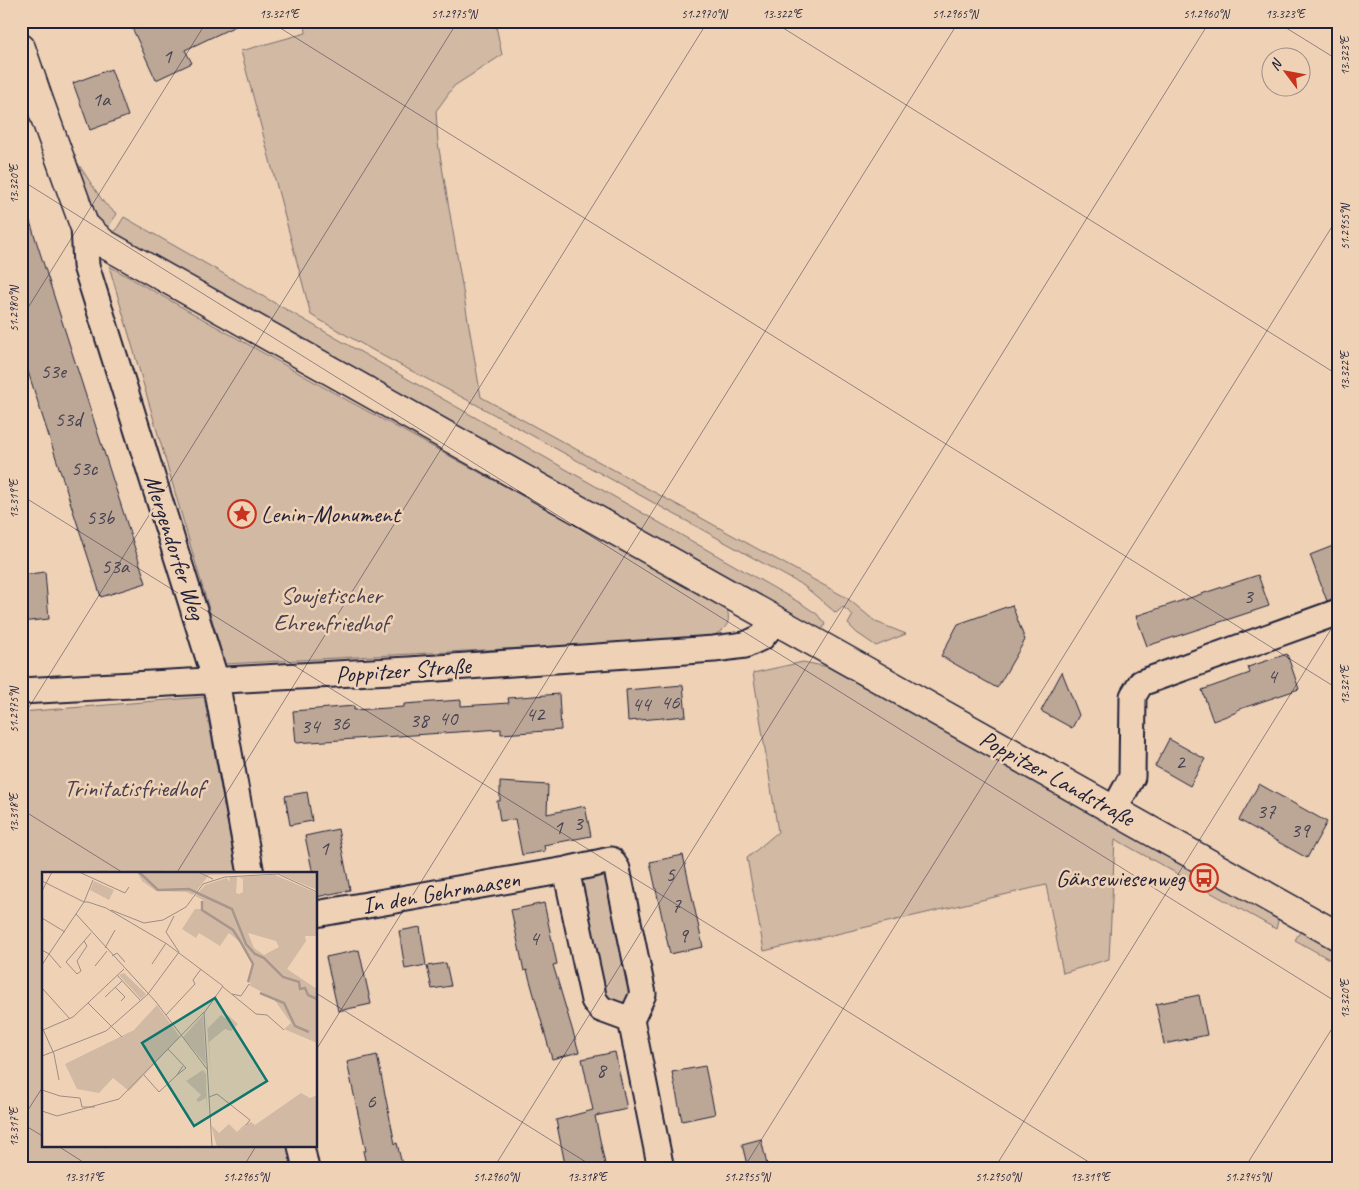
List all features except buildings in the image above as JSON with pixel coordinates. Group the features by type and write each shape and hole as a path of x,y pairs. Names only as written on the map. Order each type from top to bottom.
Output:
{"main road":[{"path":"21,48 84,225"},
{"name":"Poppitzer Landstraße","path":"84,225 103,243 1338,936"}],"street":[{"name":"Mergendorfer Weg","path":"84,225 86,266 216,681 252,872"},
{"path":"1114,810 1132,777 1133,696 1141,683 1338,612"},
{"name":"Poppitzer Straße","path":"21,691 400,670 714,649 745,645 762,637 775,621"},
{"name":"In den Gehrmaasen","path":"318,914 566,870 610,860 616,868 643,994 631,1020"},
{"path":"566,870 594,1000 601,1009 631,1020 661,1169"},
{"path":"301,1148 306,1169"}],"green space":[{"path":"305,21 495,21 502,55 454,86 436,111 438,143 481,397 847,598 876,622 906,634 876,646 857,633 848,624 853,615 843,607 836,613 804,586 311,315 241,51 306,33"},
{"path":"77,162 104,203 117,214 108,227 99,219 92,208"},
{"path":"124,217 802,604 817,614 825,624 821,632 274,328 114,233"},
{"name":"Sowjetischer Ehrenfriedhof","path":"109,266 336,394 726,607 728,623 723,629 709,638 225,664"},
{"path":"803,662 828,667 1279,917 1276,929 1115,839 1109,959 1063,973 1046,885 764,951 747,858 778,832 753,673"},
{"name":"Trinitatisfriedhof","path":"204,697 237,872 42,872 42,1148 289,1148 293,1169 21,1169 21,712"},
{"path":"608,872 634,990 626,1002 613,1003 605,999 581,884 584,877"},
{"path":"1302,929 1338,949 1338,964 1295,940"}],"place":[{"name":"Lenin-Monument","path":"242,514"},
{"name":"Gänsewiesenweg","path":"1204,878"}]}
